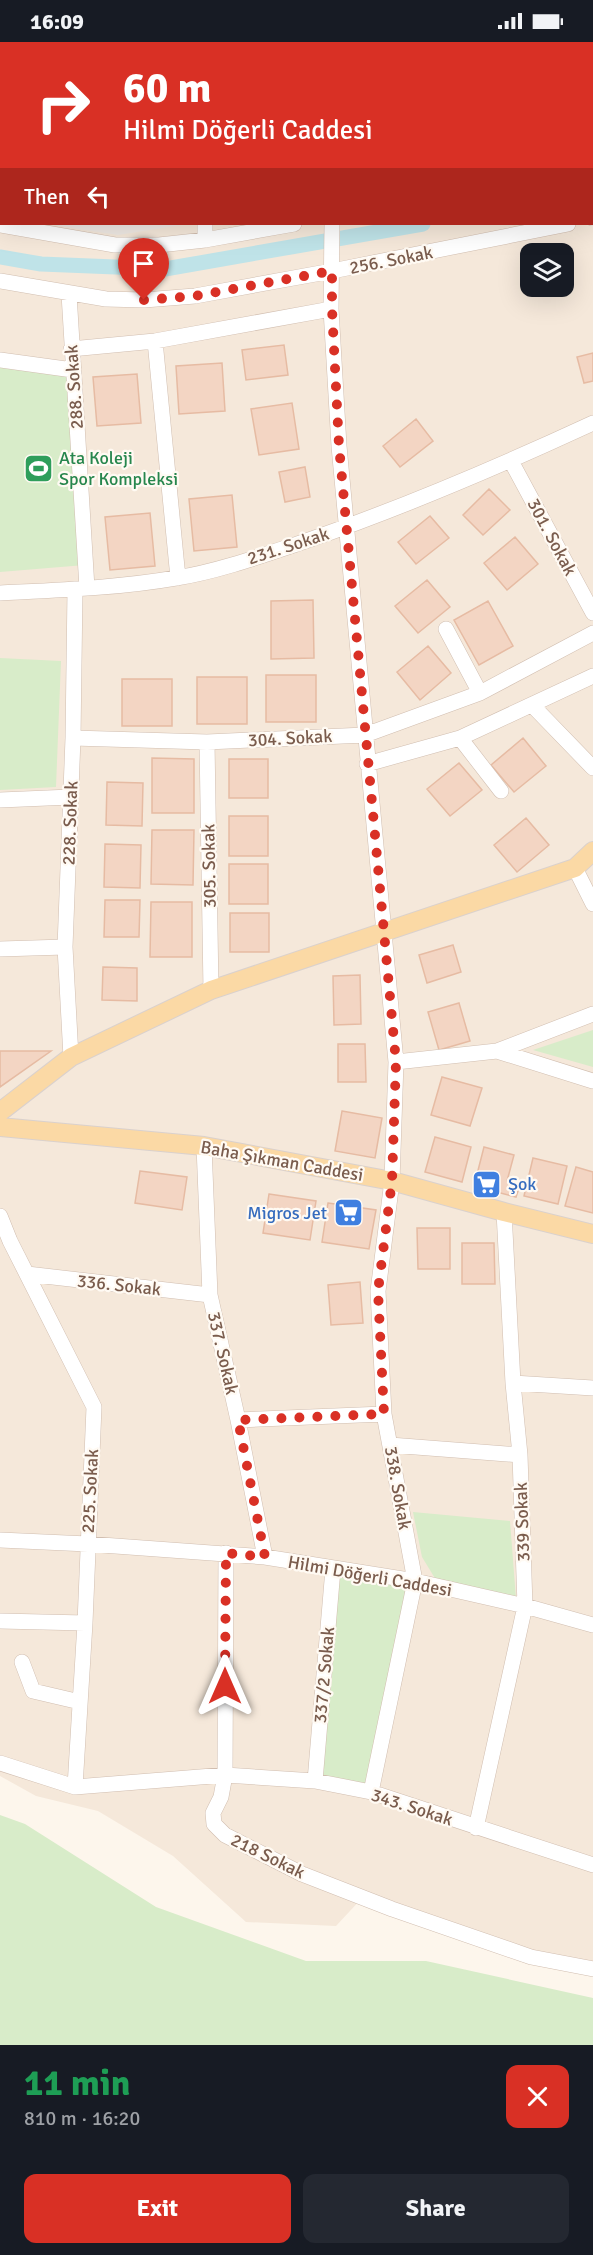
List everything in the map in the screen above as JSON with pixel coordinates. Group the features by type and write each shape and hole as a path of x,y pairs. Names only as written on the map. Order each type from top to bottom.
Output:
{"main road":[{"path":"0,1112 71,1056 211,990 575,868 593,851"},
{"name":"Baha Şıkman Caddesi","path":"0,1127 204,1146 392,1181 593,1234"}],"street":[{"path":"10,225 115,245 159,245 205,240 288,225"},
{"path":"205,225 205,240"},
{"name":"338. Sokak","path":"332,225 332,309 339,446 382,934 396,1062 392,1181 378,1291 384,1414 415,1581 371,1792"},
{"name":"256. Sokak","path":"0,280 69,294 144,300 184,297 332,271 563,225"},
{"name":"288. Sokak","path":"69,294 81,589"},
{"path":"71,350 155,341 332,309"},
{"path":"155,341 178,578"},
{"path":"0,360 73,370"},
{"name":"231. Sokak","path":"0,593 81,589 178,578 264,555 346,527 511,461 593,423"},
{"name":"301. Sokak","path":"511,461 593,613"},
{"name":"228. Sokak","path":"71,1056 65,947 81,589"},
{"path":"446,629 480,693"},
{"name":"304. Sokak","path":"73,738 207,742 365,735 480,693 593,633"},
{"path":"367,764 460,738 593,676"},
{"path":"532,705 593,768"},
{"path":"460,738 501,791"},
{"name":"305. Sokak","path":"207,742 211,990"},
{"path":"0,800 71,797"},
{"path":"575,868 593,904"},
{"path":"0,949 65,947"},
{"path":"396,1062 496,1051 593,1014"},
{"path":"496,1051 593,1081"},
{"name":"337. Sokak","path":"204,1146 210,1295 265,1557"},
{"name":"339 Sokak","path":"476,1828 525,1606 520,1455 513,1383 504,1212"},
{"name":"225. Sokak","path":"0,1216 5,1241 27,1275 94,1407 75,1787"},
{"name":"336. Sokak","path":"27,1275 210,1295"},
{"path":"513,1383 593,1388"},
{"path":"238,1420 384,1414"},
{"path":"390,1445 520,1455"},
{"name":"Hilmi Döğerli Caddesi","path":"0,1540 265,1557 415,1581 525,1606 593,1625"},
{"name":"218 Sokak","path":"226,1553 225,1775 221,1797 213,1813 214,1824 225,1835 302,1874 392,1909 531,1958 593,1969"},
{"name":"337/2 Sokak","path":"315,1781 333,1569"},
{"path":"0,1621 85,1623"},
{"path":"22,1662 33,1691 80,1702"},
{"path":"0,1762 75,1787 225,1775"},
{"name":"343. Sokak","path":"225,1775 315,1781 371,1792 593,1865"}],"shaded area":[{"path":"0,225 593,225 593,1969 363,1897 336,1926 246,1922 173,1856 98,1811 36,1796 0,1776"},
{"path":"53,225 182,225 118,235"}],"green space":[{"name":"Ata Koleji Spor Kompleksi","path":"0,364 68,371 85,565 0,572"},
{"path":"0,658 61,661 56,787 0,790"},
{"path":"593,1030 593,1067 533,1050"},
{"path":"413,1512 510,1521 516,1599 436,1580 422,1557"},
{"path":"333,1569 415,1581 371,1792 315,1781"},
{"path":"0,1815 25,1824 156,1907 306,1961 426,1961 593,1998 593,2045 0,2045"}],"building":[{"path":"284,345 288,375 246,380 242,350"},
{"path":"593,353 593,381 584,383 577,357"},
{"path":"222,363 225,411 179,414 176,366"},
{"path":"137,374 141,423 97,426 93,377"},
{"path":"292,403 299,449 259,455 251,409"},
{"path":"416,419 433,441 400,467 383,446"},
{"path":"305,467 310,497 285,502 279,472"},
{"path":"489,489 510,510 483,535 463,515"},
{"path":"232,495 237,547 194,551 189,499"},
{"path":"150,513 155,566 110,570 105,517"},
{"path":"430,516 449,538 416,564 398,542"},
{"path":"515,537 538,564 507,590 484,563"},
{"path":"427,580 450,607 418,633 395,606"},
{"path":"313,600 314,658 271,659 271,601"},
{"path":"488,601 513,646 479,665 454,620"},
{"path":"428,646 451,673 420,700 397,672"},
{"path":"266,675 316,675 316,722 266,722"},
{"path":"197,677 247,677 247,724 197,724"},
{"path":"122,679 172,679 172,726 122,726"},
{"path":"523,738 546,766 514,792 491,765"},
{"path":"152,758 194,759 194,813 152,813"},
{"path":"229,759 268,759 268,798 229,798"},
{"path":"459,763 482,790 450,816 427,789"},
{"path":"107,782 143,783 142,826 106,825"},
{"path":"229,816 268,816 268,856 229,856"},
{"path":"526,818 549,845 517,872 494,845"},
{"path":"152,830 194,830 193,885 151,884"},
{"path":"105,844 141,845 140,888 104,887"},
{"path":"229,864 268,864 268,904 229,904"},
{"path":"105,900 140,900 139,937 104,937"},
{"path":"151,902 192,902 192,957 150,957"},
{"path":"230,913 269,913 269,952 230,952"},
{"path":"453,945 461,972 427,983 419,955"},
{"path":"103,967 137,968 137,1001 102,1000"},
{"path":"360,975 361,1024 334,1025 333,976"},
{"path":"459,1003 470,1041 439,1050 428,1012"},
{"path":"338,1044 365,1044 366,1082 338,1082"},
{"path":"0,1051 51,1051 0,1087"},
{"path":"442,1077 482,1088 470,1126 431,1115"},
{"path":"342,1111 382,1118 375,1158 335,1151"},
{"path":"435,1137 471,1147 462,1182 425,1172"},
{"path":"484,1147 514,1155 507,1181 520,1185 516,1197 474,1186"},
{"path":"533,1158 567,1166 558,1204 524,1196"},
{"path":"576,1167 593,1172 593,1213 565,1206"},
{"path":"140,1171 187,1177 182,1210 135,1203"},
{"path":"269,1194 316,1201 310,1240 263,1233"},
{"path":"328,1203 376,1210 369,1249 322,1242"},
{"path":"417,1228 450,1228 450,1269 418,1269"},
{"path":"462,1243 494,1243 495,1284 462,1284"},
{"path":"360,1282 363,1323 331,1325 328,1285"}],"waterway":[{"path":"0,257 41,264 165,269 417,225"}],"place":[{"name":"Ata Koleji Spor Kompleksi","path":"38,468"},
{"name":"Şok","path":"487,1184"},
{"name":"Migros Jet","path":"348,1213"}],"route":[{"path":"144,300 195,296 332,271 339,446 382,934 396,1062 392,1181 378,1291 384,1414 238,1420 265,1557 226,1553 225,1686"}]}
